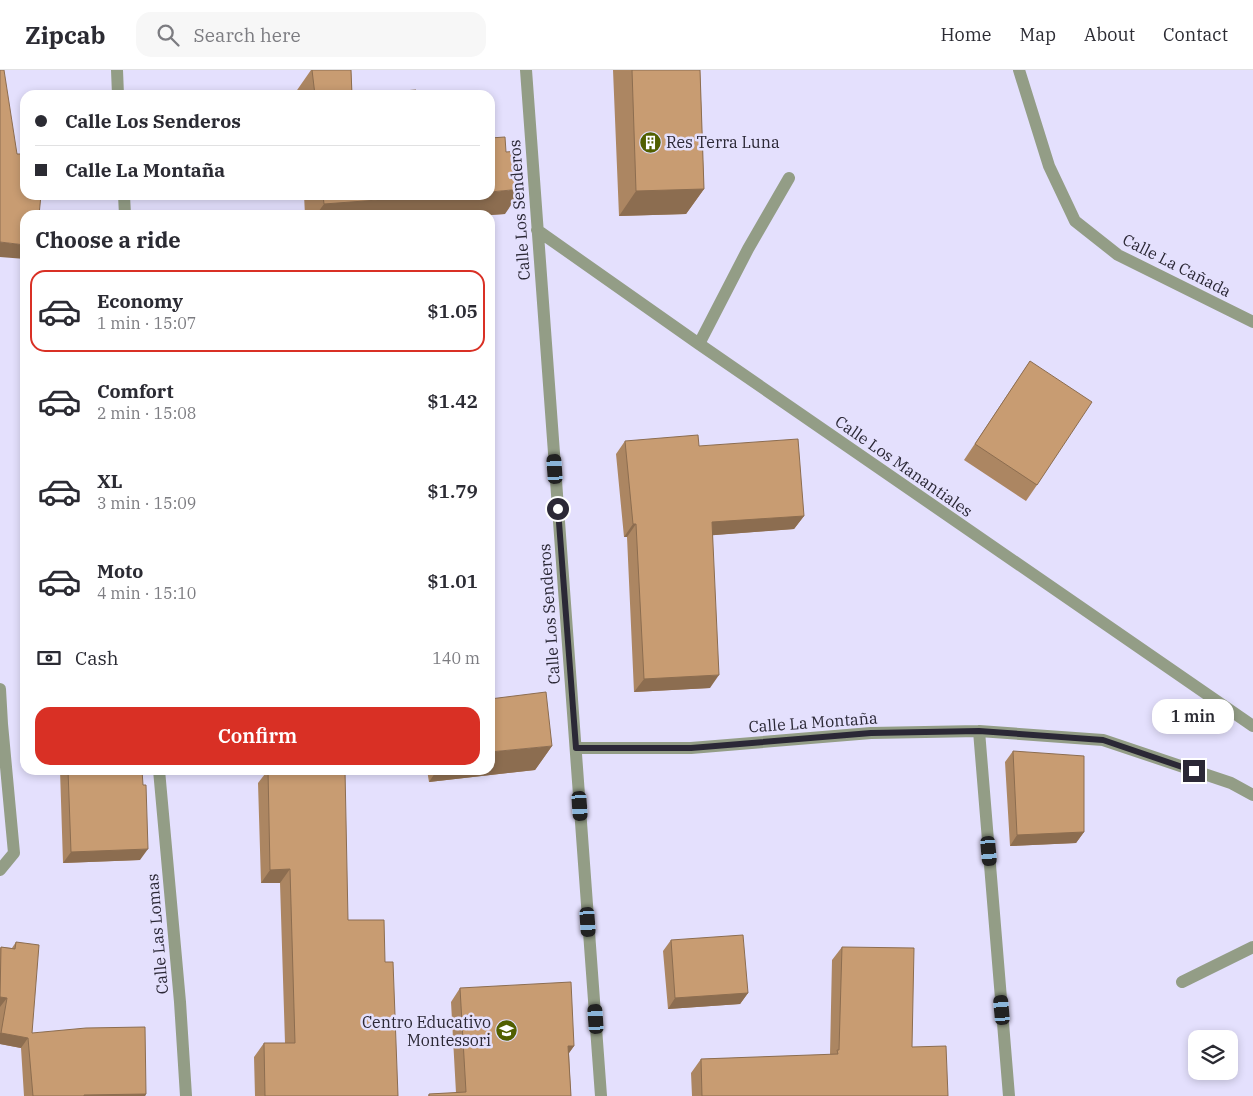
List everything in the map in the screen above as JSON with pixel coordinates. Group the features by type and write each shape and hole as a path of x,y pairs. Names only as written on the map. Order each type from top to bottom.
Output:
{"street":[{"path":"117,70 118,90"},
{"name":"Calle Los Senderos","path":"526,70 601,1096"},
{"name":"Calle La Cañada","path":"1019,70 1049,166 1075,222 1118,255 1253,322"},
{"path":"699,344 748,249 789,178"},
{"name":"Calle Los Manantiales","path":"537,230 1253,726"},
{"path":"0,689 1,724 14,854 0,870"},
{"path":"979,731 1009,1096"},
{"name":"Calle La Montaña","path":"576,748 691,748 871,733 979,731 1103,740 1231,783 1253,795"},
{"name":"Calle Las Lomas","path":"159,775 180,1002 186,1096"},
{"path":"1182,982 1253,947"}],"building":[{"path":"0,70 4,70 17,154 20,154 20,200 40,200 40,210 20,210 20,244 0,242"},
{"path":"312,70 351,70 352,90 314,90"},
{"name":"Res Terra Luna","path":"632,70 700,70 704,189 636,191"},
{"path":"505,137 506,152 519,151 522,189 495,192 495,138"},
{"path":"324,200 378,200 324,204"},
{"path":"1030,361 1092,402 1037,485 975,444"},
{"path":"698,435 699,446 798,439 804,516 712,522 719,675 644,679 636,524 633,524 625,441"},
{"path":"546,692 552,746 495,752 495,698"},
{"path":"1013,751 1084,756 1084,832 1017,835"},
{"path":"68,775 142,775 143,785 146,785 148,849 71,852"},
{"path":"268,775 345,775 348,920 384,920 385,962 393,962 398,1096 265,1096 264,1043 295,1043 290,869 270,870"},
{"path":"743,935 748,993 675,998 671,940"},
{"path":"16,942 39,945 32,1033 86,1028 145,1027 146,1094 33,1096 28,1038 1,1033 7,998 0,997 1,947 15,949"},
{"path":"842,947 914,948 912,1047 946,1046 948,1096 702,1096 701,1059 838,1054"},
{"path":"571,982 574,1046 568,1046 571,1096 429,1096 429,1094 466,1092 460,988"}],"place":[{"name":"Res Terra Luna","path":"650,142"},
{"name":"Centro Educativo Montessori","path":"507,1031"}],"route":[{"path":"558,509 576,748 691,748 871,733 979,731 1103,740 1194,771"}]}
